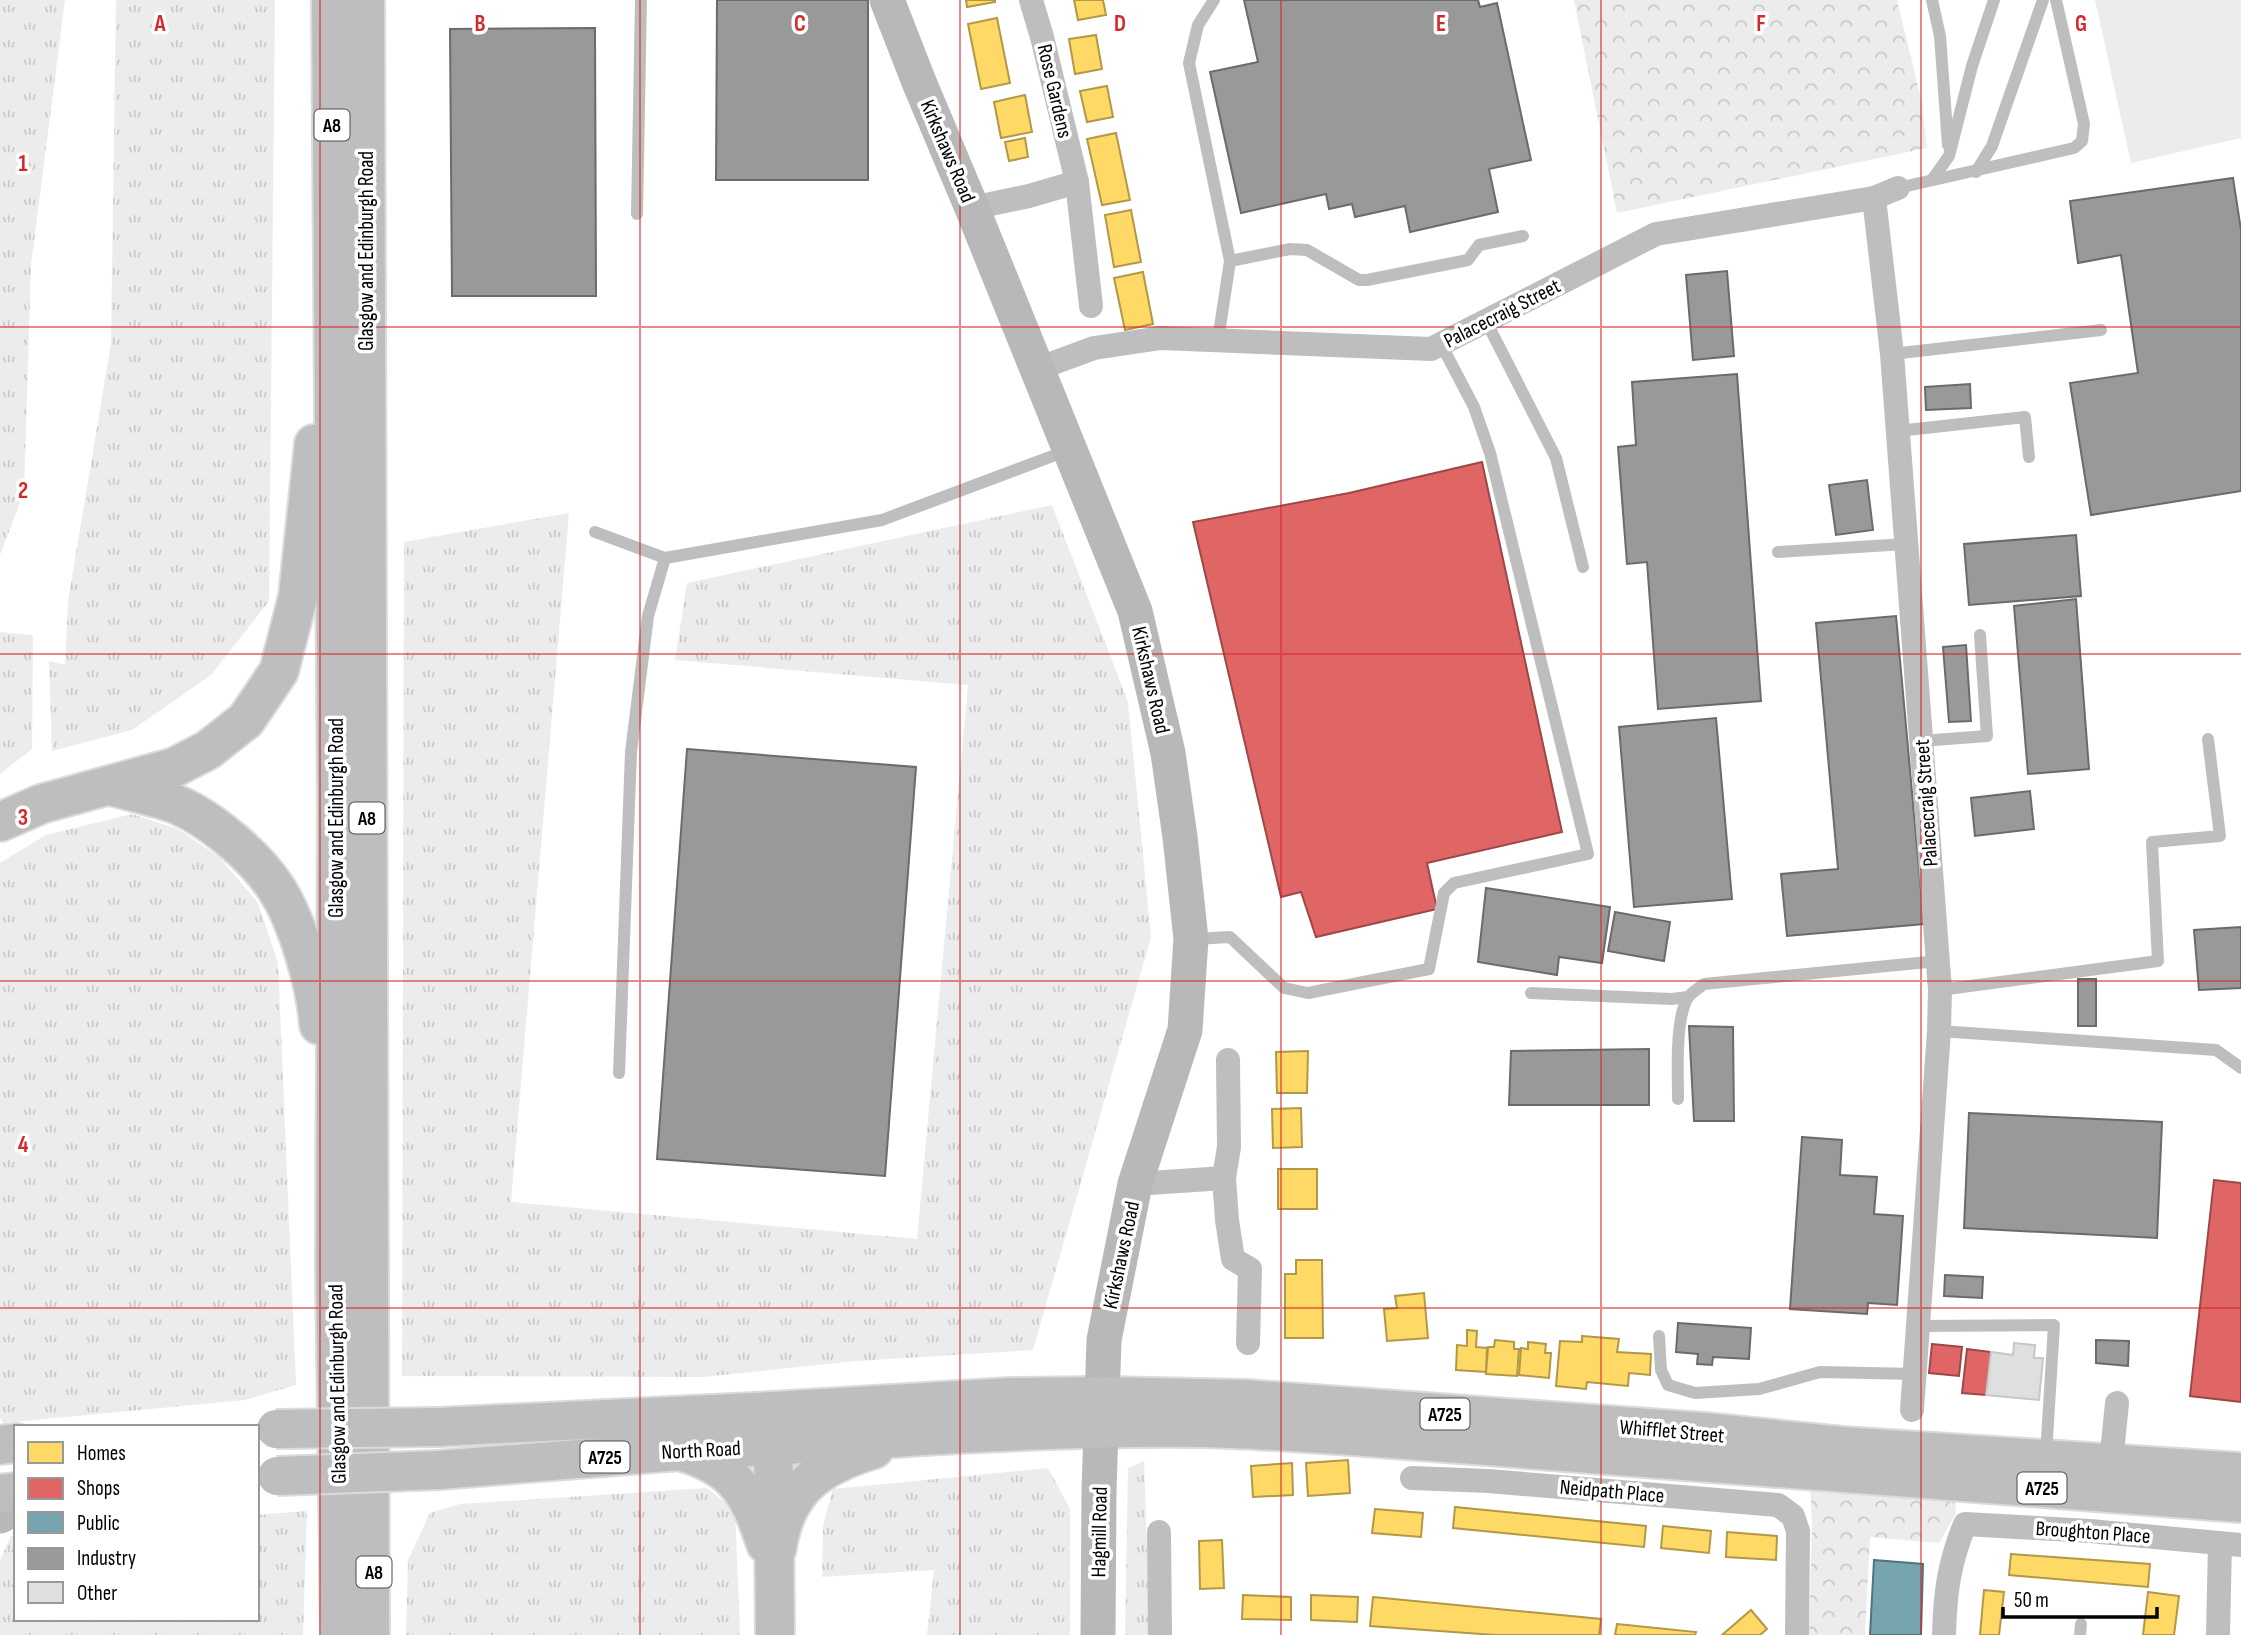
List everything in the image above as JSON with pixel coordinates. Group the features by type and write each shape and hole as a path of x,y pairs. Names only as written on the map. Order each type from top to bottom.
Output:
{"main road":[{"name":"Glasgow and Edinburgh Road","path":"331,0 337,800 335,1268 340,1635"},
{"name":"Glasgow and Edinburgh Road","path":"365,0 370,1635"},
{"name":"A8","path":"0,822 41,804 175,767 208,750 246,720 279,671 298,597 334,250"},
{"name":"A8","path":"111,786 175,804 234,840 276,888 297,932 317,1001 335,1268"},
{"name":"North Road","path":"267,1476 438,1470 680,1451 773,1429 1011,1397 1102,1412"},
{"name":"Whifflet Street","path":"1102,1412 1245,1399 1704,1432 1789,1455 2241,1503"},
{"name":"North Road","path":"267,1429 773,1429 916,1435 1102,1412"},
{"path":"773,1429 775,1635"},
{"name":"A725","path":"774,1566 784,1517 808,1481 848,1457 916,1435"},
{"path":"680,1451 709,1461 740,1486 755,1509 774,1566"},
{"name":"Whifflet Street","path":"1842,1459 2045,1459 2241,1472"},
{"name":"A8","path":"368,1509 380,1635"}],"street":[{"name":"Kirkshaws Road","path":"887,0 1135,611 1168,753 1191,939 1185,1030 1135,1184 1104,1339 1102,1412"},
{"name":"Rose Gardens","path":"1031,0 1077,181 1091,306"},
{"path":"972,208 1029,196 1077,181"},
{"name":"Palacecraig Street","path":"1037,369 1094,348 1161,338 1431,349 1656,234 1874,198 1898,188"},
{"name":"Palacecraig Street","path":"1874,198 1892,354 1940,990 1912,1410"},
{"path":"1228,1060 1228,1147 1224,1178 1233,1259 1250,1269 1248,1343"},
{"path":"1135,1184 1224,1178"},
{"path":"2111,1463 2116,1403"},
{"name":"Hagmill Road","path":"1098,1635 1102,1412"},
{"name":"Neidpath Place","path":"1412,1478 1488,1481 1778,1505 1793,1516 1798,1531 1797,1635"},
{"name":"Broughton Place","path":"1944,1635 1948,1577 1953,1553 1965,1524 2090,1531 2231,1544 2218,1635"},
{"path":"1159,1532 1160,1635"}],"lane":[{"path":"637,214 641,0"},
{"path":"1214,0 1198,26 1189,63 1230,261 1218,340"},
{"path":"1932,0 1940,36 1949,156"},
{"path":"1932,180 1949,156 1972,66 1994,0"},
{"path":"1976,172 1992,146 2043,0"},
{"path":"1898,188 2074,149 2082,141 2084,124 2056,0"},
{"path":"1230,261 1290,249 1307,250 1359,280 1367,280 1468,260 1479,245 1523,236"},
{"path":"1486,321 1556,458 1583,567"},
{"path":"1892,354 2101,330"},
{"path":"1191,939 1230,937 1284,988 1308,993 1429,969 1444,893 1454,883 1588,854 1490,453 1474,408 1441,344"},
{"path":"1898,431 2025,417 2029,457"},
{"path":"595,532 665,558 882,520 1070,450"},
{"path":"1778,552 1906,544"},
{"path":"619,1073 631,752 648,616 665,558"},
{"path":"1921,741 1987,736 1980,635"},
{"path":"1940,990 2158,961 2152,842 2220,836 2208,739"},
{"path":"1678,1099 1682,1014 1688,997 1704,984 1938,961"},
{"path":"1531,993 1672,999 1688,997"},
{"path":"1939,1031 2216,1050 2241,1068"},
{"path":"1918,1326 2054,1325 2045,1459"},
{"path":"1659,1336 1661,1370 1668,1385 1695,1393 1759,1389 1820,1372 1915,1374"}],"green space":[{"path":"0,0 65,0 31,265 24,492 0,555"},
{"path":"116,0 275,0 269,601 211,675 132,730 52,751 49,661 65,665 68,601 111,344"},
{"path":"1574,0 1897,0 1922,103 1927,148 1617,213"},
{"path":"2095,0 2241,0 2241,138 2131,163"},
{"path":"1052,505 1128,702 1151,937 1033,1350 857,1361 703,1377 402,1376 404,542 569,513 511,1202 917,1239 968,685 675,660 687,583"},
{"path":"0,632 33,635 32,749 0,774"},
{"path":"132,814 178,829 219,857 258,903 278,963 296,1385 245,1400 3,1423 0,1418 0,863 46,835"},
{"path":"1144,1461 1150,1635 1125,1635 1128,1468"},
{"path":"1048,1468 1070,1509 1070,1635 927,1635 934,1570 822,1577 823,1525 833,1489"},
{"path":"1810,1486 1954,1494 1956,1513 1939,1543 1870,1537 1865,1635 1809,1635 1812,1521"},
{"path":"707,1488 735,1510 740,1635 406,1635 408,1560 430,1513 460,1504"},
{"path":"307,1511 303,1635 0,1635 0,1560 11,1536 14,1535 14,1621 259,1621 259,1515"}],"building: Homes":[{"path":"966,0 995,0 995,2 967,7"},
{"path":"1074,0 1103,0 1106,15 1078,20"},
{"path":"997,18 1010,83 981,89 968,24"},
{"path":"1096,35 1102,69 1075,74 1069,39"},
{"path":"1107,86 1113,117 1087,122 1080,91"},
{"path":"1025,95 1032,132 1001,138 994,102"},
{"path":"1116,133 1130,200 1102,205 1087,139"},
{"path":"1025,138 1028,157 1009,161 1005,142"},
{"path":"1131,210 1141,262 1114,267 1105,215"},
{"path":"1143,272 1153,324 1125,330 1114,278"},
{"path":"1308,1051 1307,1093 1277,1093 1276,1052"},
{"path":"1301,1108 1302,1147 1273,1148 1272,1109"},
{"path":"1278,1169 1317,1169 1317,1209 1278,1209"},
{"path":"1296,1260 1322,1260 1323,1338 1285,1338 1285,1274 1296,1274"},
{"path":"1424,1293 1428,1338 1387,1341 1384,1309 1397,1308 1395,1296"},
{"path":"1467,1330 1477,1331 1476,1347 1487,1348 1486,1372 1456,1370 1457,1345 1467,1346"},
{"path":"1582,1336 1619,1339 1617,1352 1651,1354 1650,1375 1629,1373 1628,1386 1587,1382 1586,1389 1556,1386 1560,1341 1582,1342"},
{"path":"1495,1340 1514,1342 1514,1349 1519,1349 1517,1376 1486,1374 1488,1347 1494,1347"},
{"path":"1528,1342 1546,1344 1545,1353 1551,1353 1549,1378 1519,1375 1521,1348 1528,1349"},
{"path":"1348,1460 1350,1493 1308,1496 1306,1463"},
{"path":"1292,1463 1293,1495 1253,1497 1251,1466"},
{"path":"1455,1507 1646,1526 1644,1547 1453,1528"},
{"path":"1375,1509 1423,1513 1421,1537 1372,1533"},
{"path":"1663,1526 1711,1531 1709,1553 1661,1548"},
{"path":"1727,1532 1777,1536 1776,1560 1726,1557"},
{"path":"1222,1540 1224,1588 1200,1589 1199,1541"},
{"path":"2011,1554 2150,1564 2148,1587 2009,1575"},
{"path":"1984,1590 2004,1592 1999,1635 1980,1635"},
{"path":"2148,1592 2179,1596 2174,1635 2143,1635"},
{"path":"1243,1595 1291,1597 1291,1620 1242,1619"},
{"path":"1311,1595 1358,1597 1357,1622 1311,1620"},
{"path":"1373,1597 1601,1619 1599,1635 1495,1635 1370,1626"},
{"path":"1751,1610 1767,1629 1760,1635 1722,1635"},
{"path":"1617,1624 1696,1632 1695,1635 1615,1635"}],"building: Shops":[{"path":"1482,462 1562,832 1427,863 1437,909 1316,937 1301,892 1281,897 1193,522 1349,493"},
{"path":"2214,1180 2241,1183 2241,1402 2190,1396"},
{"path":"1932,1344 1962,1347 1959,1376 1929,1373"},
{"path":"1967,1349 1991,1352 1986,1395 1962,1393"}],"building: Public":[{"path":"1874,1560 1923,1564 1921,1635 1870,1635"}],"building: Industry":[{"path":"717,0 868,0 868,180 716,180"},
{"path":"1244,0 1478,0 1480,7 1497,3 1531,160 1489,169 1498,212 1410,232 1405,206 1355,217 1352,204 1329,209 1326,194 1241,213 1210,72 1258,62"},
{"path":"595,28 596,296 452,296 450,29"},
{"path":"2233,178 2241,230 2241,491 2091,515 2070,383 2138,373 2121,255 2078,263 2070,201"},
{"path":"1727,271 1734,356 1693,360 1686,275"},
{"path":"1737,374 1761,701 1658,709 1647,562 1627,564 1618,447 1636,445 1632,382"},
{"path":"1970,384 1971,408 1926,410 1925,387"},
{"path":"1867,480 1873,530 1836,535 1829,485"},
{"path":"2076,535 2081,596 1969,605 1964,544"},
{"path":"2076,599 2089,769 2028,774 2014,606"},
{"path":"1896,616 1924,924 1787,936 1781,874 1838,869 1816,623"},
{"path":"1966,645 1971,721 1949,722 1943,647"},
{"path":"1716,718 1732,899 1634,907 1619,727"},
{"path":"687,749 916,767 885,1176 657,1159"},
{"path":"2030,791 2034,829 1975,836 1971,798"},
{"path":"1486,888 1610,907 1602,963 1559,957 1557,975 1478,962"},
{"path":"1615,912 1670,922 1664,961 1608,951"},
{"path":"2241,927 2241,988 2199,990 2194,930"},
{"path":"2078,979 2096,979 2096,1026 2078,1026"},
{"path":"1689,1026 1733,1027 1734,1121 1694,1121"},
{"path":"1649,1049 1649,1105 1509,1105 1511,1051"},
{"path":"1969,1113 2162,1122 2157,1238 1964,1228"},
{"path":"1802,1137 1842,1140 1840,1175 1877,1177 1874,1214 1903,1216 1897,1305 1868,1303 1867,1314 1790,1309"},
{"path":"1945,1275 1983,1277 1982,1298 1944,1296"},
{"path":"1678,1323 1751,1328 1749,1359 1713,1357 1712,1365 1697,1364 1698,1354 1676,1352"},
{"path":"2096,1340 2129,1341 2128,1366 2096,1363"}],"building: Other":[{"path":"2014,1343 2035,1345 2034,1358 2043,1358 2039,1400 1986,1395 1991,1352 2013,1355"}]}
